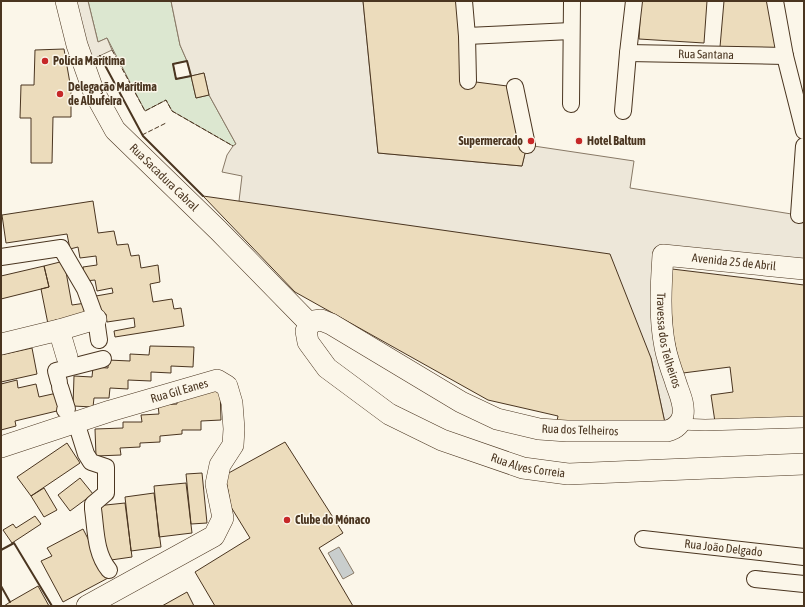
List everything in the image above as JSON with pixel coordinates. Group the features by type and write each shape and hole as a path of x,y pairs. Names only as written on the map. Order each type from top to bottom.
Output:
{"street":[{"name":"Rua Sacadura Cabral","path":"66,1 77,45 93,90 115,130 218,230 310,324"},
{"path":"464,1 467,36 468,81"},
{"path":"570,104 572,1"},
{"path":"623,111 634,1"},
{"path":"775,1 785,56 804,131"},
{"path":"467,36 571,31"},
{"name":"Rua Santana","path":"628,53 785,56"},
{"path":"514,87 527,145"},
{"path":"799,215 804,146"},
{"path":"1,257 61,248 85,289 96,319 99,340"},
{"name":"Avenida 25 de Abril","path":"663,255 804,269"},
{"name":"Travessa dos Telheiros","path":"663,255 662,331 669,363 683,402 683,415 679,424"},
{"path":"1,344 59,330 96,319"},
{"name":"Rua dos Telheiros","path":"310,324 321,320 331,324 460,402 497,419 539,429 567,432 667,431 675,429 679,424"},
{"name":"Rua Alves Correia","path":"310,324 306,331 308,342 326,368 389,414 442,440 523,468 568,474 804,464"},
{"path":"59,330 67,357"},
{"path":"103,359 56,371 67,409 86,454 91,462 106,467 106,493 93,504 93,509 99,555 108,570"},
{"name":"Rua Gil Eanes","path":"1,447 70,416 217,380 227,386 232,402 234,429 233,446 220,465 216,484 223,518 214,536 87,606"},
{"name":"Rua João Delgado","path":"643,539 804,557"},
{"path":"755,579 804,584"}],"lane":[{"name":"Rua dos Telheiros","path":"679,424 705,425 804,422"}],"green space":[{"path":"88,1 171,1 180,45 187,61 173,64 176,79 191,76 196,98 209,95 236,144 233,146 172,111 166,100 145,111 107,38 98,42"}],"shaded area":[{"path":"74,1 88,1 98,42 107,38 112,50 93,59 86,46"},
{"path":"171,1 363,1 378,153 522,166 527,145 634,161 630,188 804,216 804,269 663,255 676,413 665,423 651,358 239,201 242,176 222,172 227,155 236,144 209,95 204,73 191,76 187,61 180,45"},
{"path":"339,547 354,573 343,579 328,553"}],"building":[{"path":"363,1 464,1 468,81 515,87 527,145 522,166 378,153"},
{"path":"641,1 707,1 704,43 639,39"},
{"path":"724,1 771,1 776,48 720,47"},
{"path":"64,49 71,89 71,117 53,117 52,163 31,163 31,118 20,118 21,85 34,85 35,50"},
{"path":"204,73 209,95 196,98 191,76"},
{"path":"203,196 610,254 651,358 665,423 557,421 558,416 488,400 295,292"},
{"path":"93,201 98,233 114,231 117,245 128,244 131,256 139,255 141,268 158,265 160,282 150,284 153,302 172,299 174,309 181,308 184,326 115,337 114,331 135,327 134,318 107,322 106,314 99,315 96,296 113,293 112,288 97,291 95,280 85,281 83,267 97,265 96,256 80,258 78,247 70,249 67,234 6,243 2,215"},
{"path":"64,261 72,305 86,303 88,316 48,324 41,289 49,287 44,266"},
{"path":"44,266 49,287 1,299 1,276"},
{"path":"672,269 804,285 804,418 715,422 711,395 733,392 730,367 683,373 678,359 673,335 670,295"},
{"path":"150,346 194,347 193,367 171,366 171,373 151,372 151,381 128,380 128,389 110,388 109,398 94,398 93,407 73,406 74,376 92,377 93,367 108,368 108,360 130,361 130,354 149,355"},
{"path":"32,348 37,374 1,382 1,355"},
{"path":"17,380 18,388 36,384 39,397 57,393 61,410 15,421 16,426 1,430 1,384"},
{"path":"220,388 221,420 201,421 201,430 182,430 182,434 160,436 160,442 140,443 140,447 120,448 121,455 96,456 95,429 123,428 123,422 142,422 141,415 159,414 158,405 177,404 177,397"},
{"name":"Clube do Mónaco","path":"285,442 343,533 319,548 353,606 215,606 195,572 250,538 231,507 225,475"},
{"path":"67,443 80,463 31,496 17,477"},
{"path":"202,473 207,523 191,524 186,474"},
{"path":"80,478 93,494 70,511 58,495"},
{"path":"186,483 192,533 159,537 154,486"},
{"path":"44,488 57,510 44,517 31,496"},
{"path":"154,493 161,547 131,551 125,497"},
{"path":"125,503 132,557 104,561 96,506"},
{"path":"35,516 41,524 12,543 3,530 13,524 16,528"},
{"path":"83,529 108,578 63,602 41,561 52,556 47,548"},
{"path":"38,586 49,606 4,606 10,602"},
{"path":"187,592 194,606 162,606"}],"fence":[{"path":"112,50 145,111 166,100 172,111 233,146"},
{"path":"142,135 166,123"}],"wall":[{"path":"100,56 143,136 203,196"},
{"path":"187,61 191,76 176,79 173,64 187,61"},
{"path":"1,550 14,543 52,606"},
{"path":"1,586 10,602"}],"place":[{"name":"Polícia Marítima","path":"45,61"},
{"name":"Delegação Marítima de Albufeira","path":"60,94"},
{"name":"Supermercado","path":"531,141"},
{"name":"Hotel Baltum","path":"579,141"},
{"name":"Clube do Mónaco","path":"287,520"}]}
